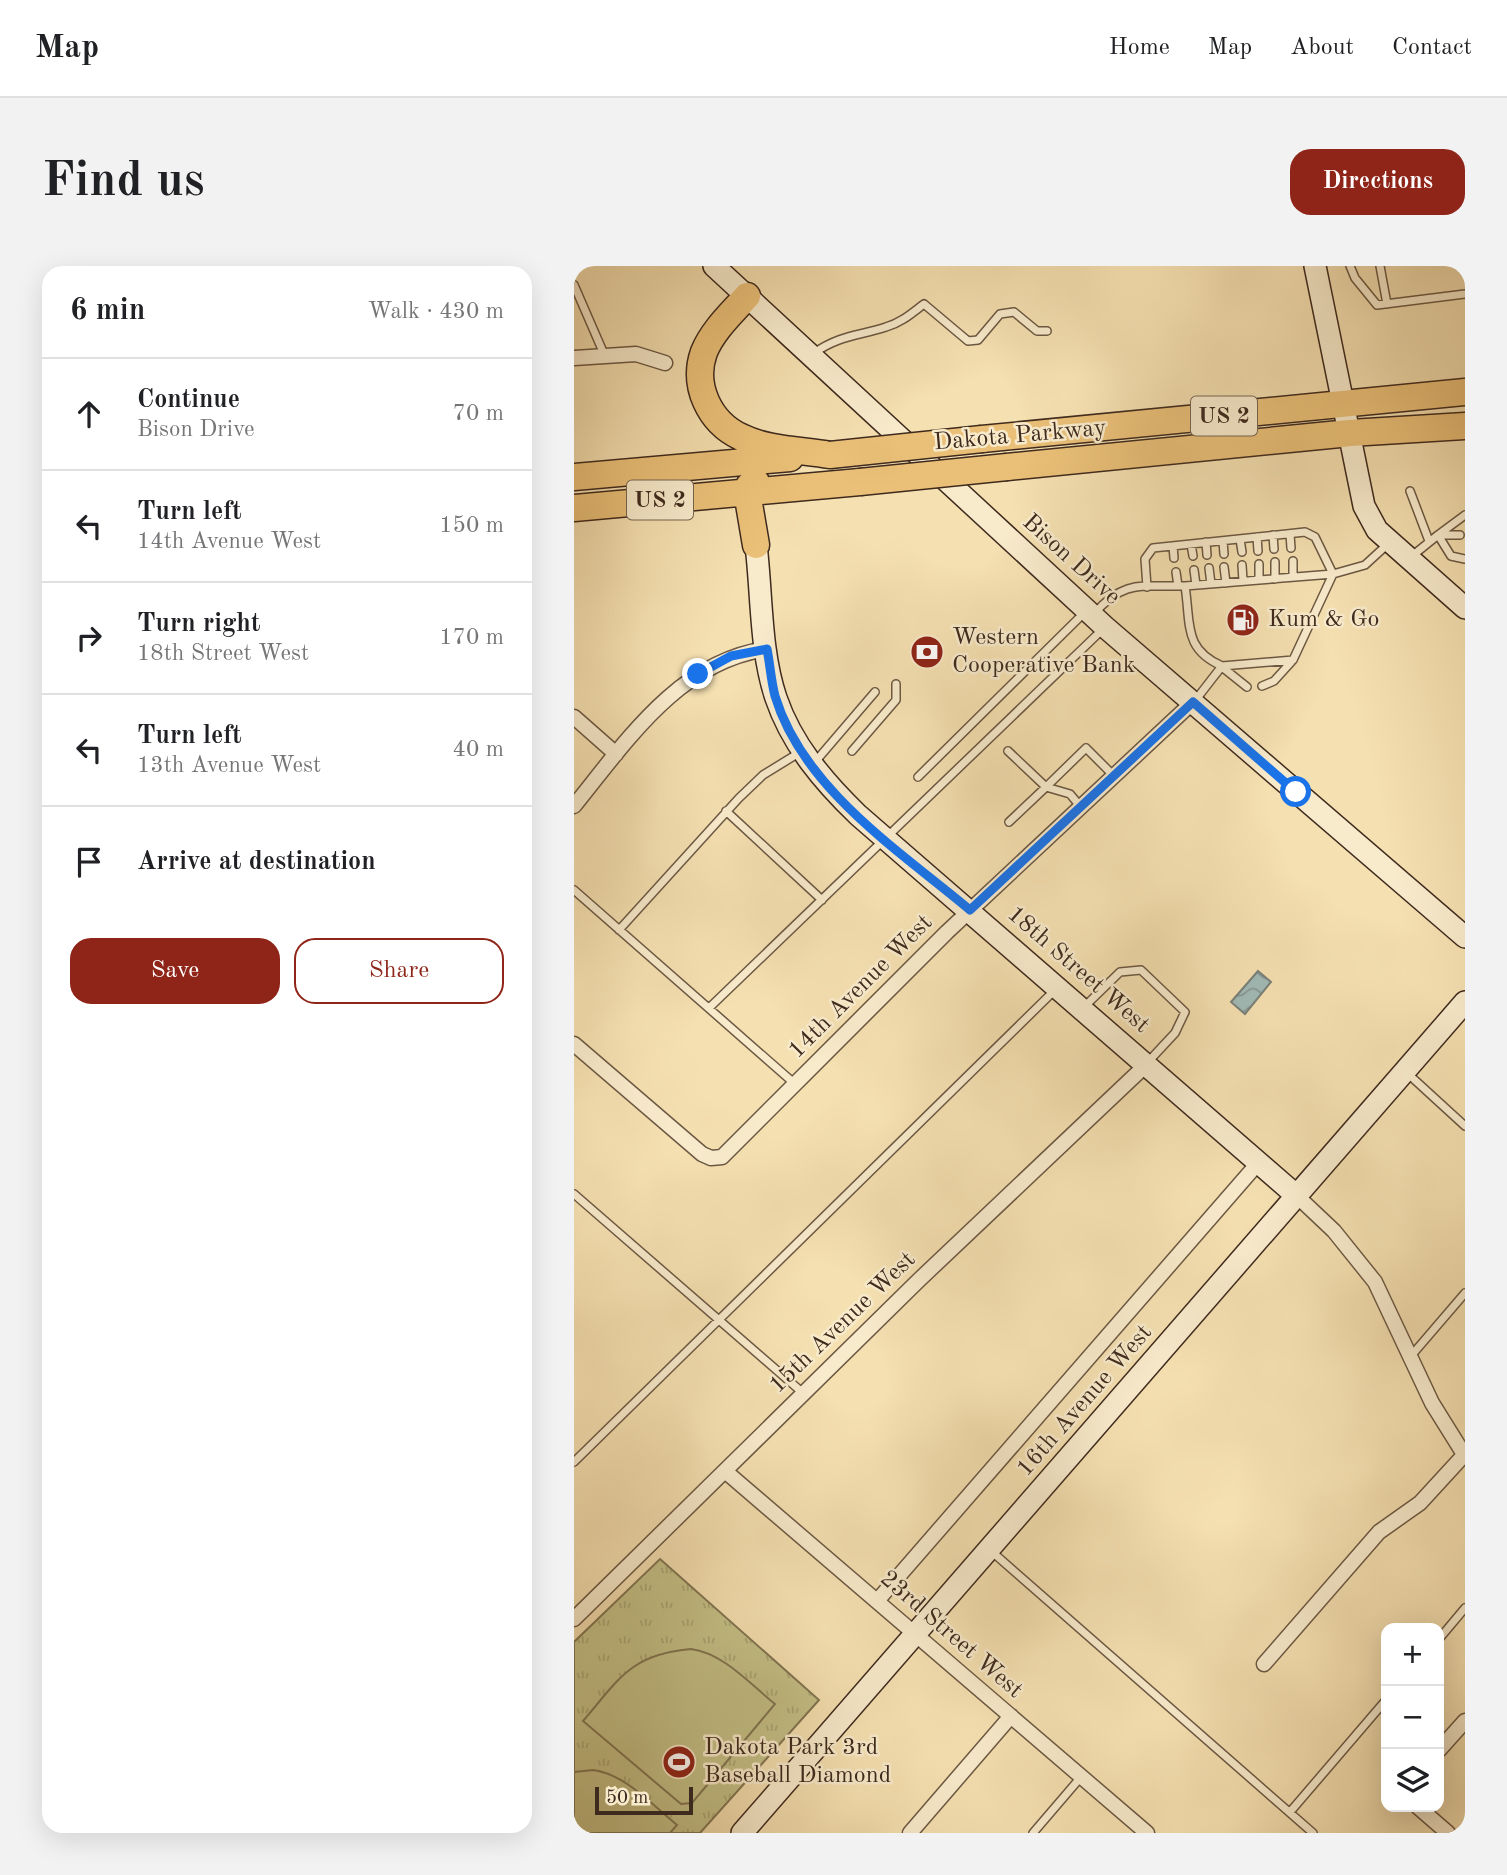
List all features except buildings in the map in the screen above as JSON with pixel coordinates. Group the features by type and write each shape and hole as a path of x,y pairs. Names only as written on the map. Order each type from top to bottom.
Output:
{"highway":[{"path":"747,296 722,324 704,352 701,381 709,409 719,421 741,437 778,447 830,455"},
{"name":"Dakota Parkway","path":"574,508 806,486 998,453 1104,428 1465,392"},
{"name":"Dakota Parkway","path":"574,477 830,455 998,453 1465,426"},
{"path":"756,545 747,492 749,486 769,480 861,475 925,462 998,453"},
{"path":"756,545 767,513 781,499 806,486"},
{"path":"694,497 720,504 741,524 756,545"}],"street":[{"name":"Bison Drive","path":"714,266 1095,617 1465,937"},
{"path":"1315,266 1364,506 1377,530 1464,606"},
{"path":"574,358 636,354 665,363"},
{"name":"18th Street West","path":"756,545 767,649 775,695 807,758 840,798 1298,1196"},
{"path":"574,806 657,708 685,683 731,656 767,649"},
{"name":"14th Avenue West","path":"574,1044 702,1154 711,1158 722,1157 970,910 1193,702"},
{"path":"574,717 616,754"},
{"name":"16th Avenue West","path":"742,1833 1465,1002"},
{"name":"15th Avenue West","path":"574,1619 804,1393 1147,1064"},
{"path":"877,1601 1259,1162"},
{"path":"1264,1664 1379,1532 1420,1503 1465,1455 1432,1403 1374,1282 1334,1231 1298,1196"},
{"name":"23rd Street West","path":"725,1471 1147,1833"},
{"path":"910,1833 1011,1716"},
{"path":"1440,1749 1465,1721"},
{"path":"1424,1812 1447,1833"}],"lane":[{"path":"1350,266 1355,278 1377,305 1465,294"},
{"path":"1380,266 1387,304"},
{"path":"574,285 604,354"},
{"path":"811,356 832,341 887,327 908,317 924,304 968,341 978,340 1000,314 1014,312 1037,331 1047,331"},
{"path":"1410,491 1429,541"},
{"path":"1408,559 1465,515"},
{"path":"1147,587 1147,553 1153,548 1305,532 1315,537 1334,574"},
{"path":"1290,534 1291,548"},
{"path":"1273,535 1274,549"},
{"path":"1438,535 1460,535"},
{"path":"1438,535 1451,556 1465,559"},
{"path":"1257,537 1258,551"},
{"path":"1241,539 1242,552"},
{"path":"1223,541 1224,554"},
{"path":"1206,542 1208,555"},
{"path":"709,1008 886,839 1095,617 1110,595 1121,589 1334,574 1365,565 1390,542"},
{"path":"1191,544 1193,556"},
{"path":"1173,546 1174,558"},
{"path":"1293,561 1293,578"},
{"path":"1275,562 1275,579"},
{"path":"1259,564 1259,580"},
{"path":"1242,565 1243,582"},
{"path":"1224,567 1226,583"},
{"path":"1209,568 1211,584"},
{"path":"1194,570 1196,585"},
{"path":"1176,572 1182,586 1194,647 1206,660 1222,666 1247,687"},
{"path":"1262,686 1274,681 1293,660 1334,574"},
{"path":"918,777 1095,617"},
{"path":"1193,702 1222,666 1293,660"},
{"path":"852,751 896,700 896,684"},
{"path":"619,930 726,811 763,775 807,758 876,692"},
{"path":"1009,822 1086,748 1113,775"},
{"path":"1007,751 1046,787 1070,794 1080,806"},
{"path":"726,811 822,900"},
{"path":"574,890 796,1085"},
{"path":"1083,1009 1120,972 1141,970 1185,1012 1175,1033 1147,1064"},
{"path":"574,1462 1058,987"},
{"path":"1405,1072 1465,1126"},
{"path":"574,1194 804,1393"},
{"path":"1411,1356 1465,1293"},
{"path":"990,1550 1313,1833"},
{"path":"1444,1633 1465,1608"},
{"path":"1290,1812 1381,1706"},
{"path":"1033,1833 1082,1777"}],"green space":[{"path":"660,1559 819,1700 700,1833 574,1833 574,1642"},
{"name":"Dakota Park 3rd Baseball Diamond","path":"691,1649 714,1656 725,1663 775,1704 692,1803 681,1804 583,1721 617,1681 640,1663 654,1656"},
{"path":"593,1770 616,1777 627,1784 677,1825 670,1833 574,1833 574,1772"}],"water":[{"path":"1258,971 1271,982 1245,1014 1231,1002"}],"place":[{"name":"Kum & Go","path":"1243,620"},
{"name":"Western Cooperative Bank","path":"927,652"},
{"name":"Dakota Park 3rd Baseball Diamond","path":"679,1762"}],"route":[{"path":"698,674 731,656 767,649 775,695 783,717 802,751 823,779 858,815 970,910 1193,702 1296,792"}]}
